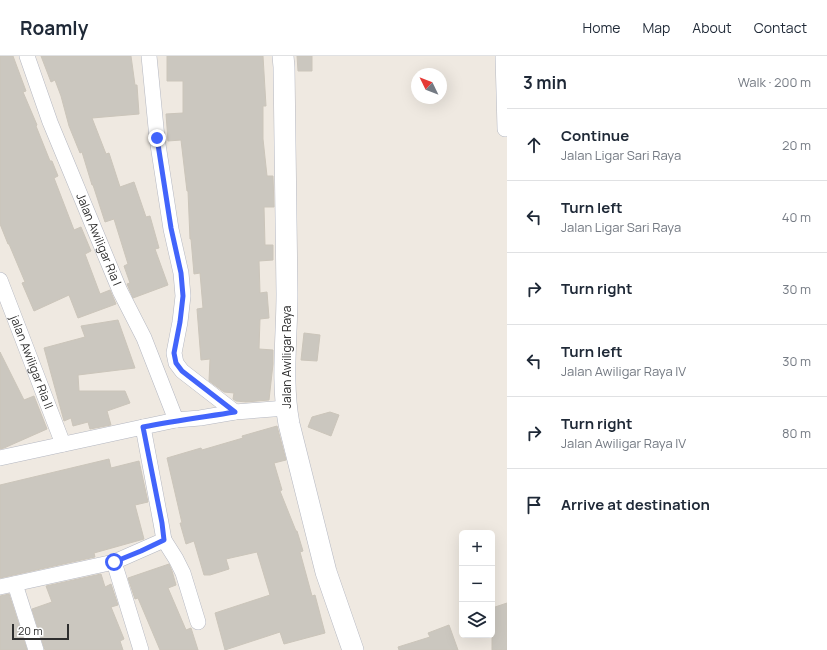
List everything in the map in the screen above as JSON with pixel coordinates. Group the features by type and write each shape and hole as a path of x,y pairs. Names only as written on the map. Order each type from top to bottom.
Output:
{"street":[{"name":"Jalan Awiligar Ria I","path":"27,56 50,122 120,291 144,338 176,420"},
{"path":"149,56 158,145 171,228 181,273 183,296 174,353 176,363 182,371 235,412"},
{"name":"Jalan Awiligar Raya","path":"283,56 287,296 286,408 326,572 352,650"},
{"path":"503,56 506,129"},
{"name":"jalan Awiligar Ria II","path":"0,280 63,444"},
{"path":"0,458 176,420 200,418 235,412 286,408"},
{"path":"143,427 164,540 183,573 198,622"},
{"path":"0,587 114,562 164,540"},
{"path":"114,562 141,650"},
{"path":"15,584 36,650"}],"building":[{"path":"0,56 13,56 26,91 23,92 50,161 52,161 58,176 54,178 74,230 81,227 91,251 85,254 100,294 110,290 116,304 78,318 69,295 34,311 22,283 25,282 0,224"},
{"path":"41,56 131,56 135,85 137,85 139,114 92,118 106,154 109,153 120,187 134,182 146,217 150,216 159,248 155,249 168,285 133,298 127,284 130,283 124,266 128,264 114,219 105,222 82,152 80,153 69,126 55,80 51,82"},
{"path":"167,56 263,56 266,106 263,106 263,139 267,176 273,176 274,207 264,207 265,245 273,245 273,260 259,261 260,293 267,292 269,318 260,319 259,349 273,350 269,400 246,402 236,401 233,399 234,393 224,392 209,381 210,359 201,360 197,309 203,308 200,273 194,274 190,239 188,191 181,140 168,141 166,114 183,113 183,81 167,81"},
{"path":"297,56 312,56 312,71 298,71"},
{"path":"118,320 135,368 78,375 79,391 125,391 130,403 107,411 111,425 90,429 88,422 73,426 71,418 64,421 44,348 85,337 81,326"},
{"path":"304,333 320,335 317,361 301,360"},
{"path":"0,352 24,400 34,396 47,429 0,449"},
{"path":"330,412 339,415 331,436 308,427 312,417"},
{"path":"277,426 286,460 274,463 282,490 280,491 297,531 303,551 300,552 312,596 315,595 325,633 284,644 280,632 225,650 215,613 270,595 257,552 226,559 229,569 210,575 204,575 194,541 186,544 180,523 182,523 167,458 201,448 202,450"},
{"path":"109,459 111,468 139,461 148,502 135,505 144,539 94,553 95,557 0,578 0,485"},
{"path":"169,564 176,585 168,588 186,630 191,628 198,650 160,650 138,598 135,599 128,578"},
{"path":"101,574 105,587 111,584 118,605 111,607 124,639 120,641 123,650 45,650 32,609 52,602 46,586"},
{"path":"9,594 27,650 0,650 0,596"},
{"path":"507,603 507,650 492,650 492,638 495,638 495,607"},
{"path":"449,625 458,650 399,650 398,647 430,637 428,633"}],"route":[{"path":"114,562 164,540 143,427 176,420 200,418 235,412 182,371 176,363 174,353 183,296 181,273 171,228 157,138"}]}
